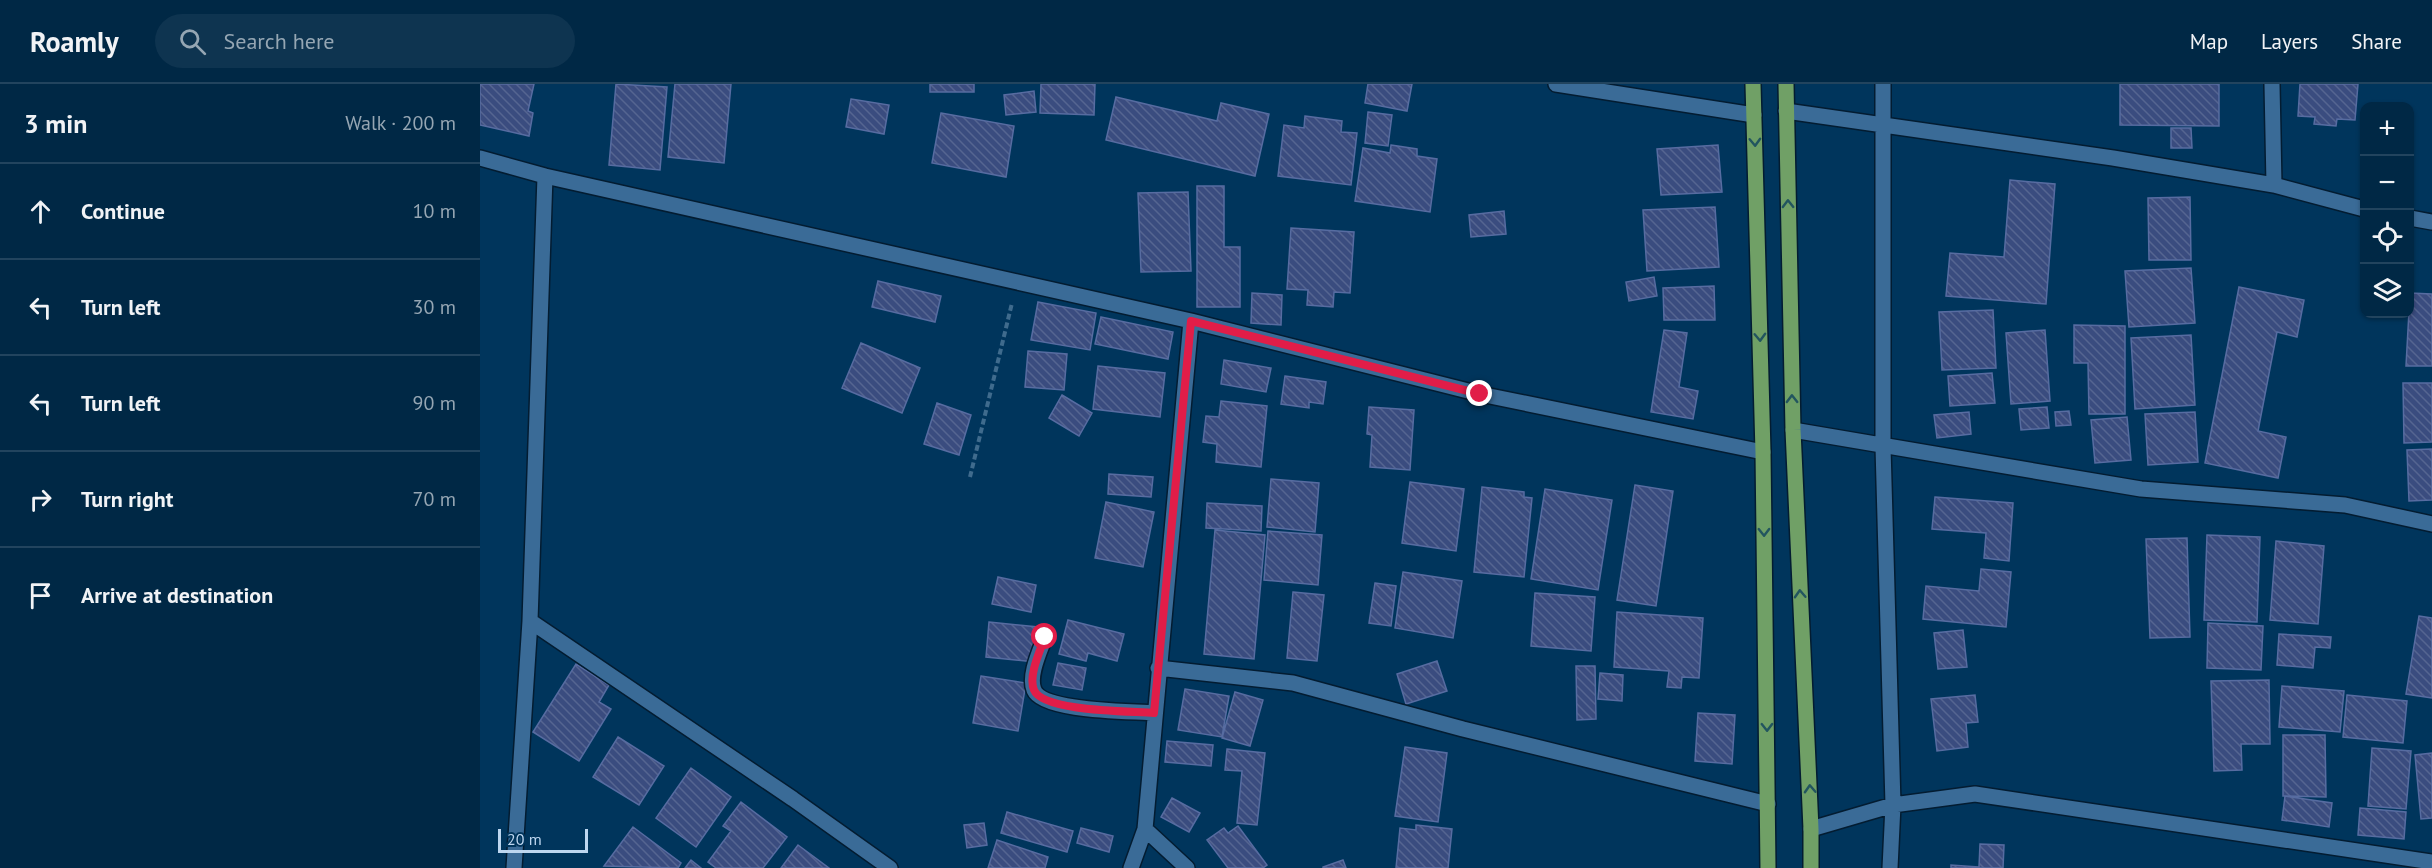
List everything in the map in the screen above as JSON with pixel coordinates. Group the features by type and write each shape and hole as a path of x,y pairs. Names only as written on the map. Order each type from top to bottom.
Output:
{"main road":[{"path":"1753,84 1764,452 1768,868"},
{"path":"1786,84 1793,430 1812,829 1811,868"}],"street":[{"path":"1556,84 1754,115"},
{"path":"1883,84 1883,447 1893,805 1890,868"},
{"path":"2272,84 2274,185"},
{"path":"1786,111 2113,158 2274,185 2360,208"},
{"path":"480,158 545,176 1191,321 1480,394 1764,452"},
{"path":"514,868 531,621 545,176"},
{"path":"2414,219 2432,222"},
{"path":"1131,868 1145,829 1191,321"},
{"path":"1793,430 2141,489 2345,505 2432,524"},
{"path":"531,621 793,799 890,868"},
{"path":"1045,637 1032,679 1038,696 1069,707 1154,713"},
{"path":"1158,668 1293,683 1463,729 1768,804"},
{"path":"1812,829 1893,805 1975,794 2432,862"},
{"path":"1145,829 1187,868"}],"path":[{"path":"970,477 1018,282"}],"building":[{"path":"480,84 534,84 528,111 533,113 529,136 480,125"},
{"path":"616,84 667,87 660,170 609,165"},
{"path":"675,84 731,84 724,163 668,157"},
{"path":"930,84 974,84 974,92 930,92"},
{"path":"1041,84 1095,84 1094,115 1040,113"},
{"path":"1368,84 1412,84 1407,111 1365,103"},
{"path":"2120,84 2219,84 2219,126 2120,125"},
{"path":"2300,84 2358,84 2355,120 2337,119 2336,126 2314,124 2315,117 2298,116"},
{"path":"1034,91 1036,112 1006,115 1004,95"},
{"path":"1116,97 1217,121 1221,103 1269,114 1255,176 1106,140"},
{"path":"851,99 889,105 884,134 846,127"},
{"path":"1368,112 1392,115 1388,146 1365,143"},
{"path":"941,113 1014,126 1006,177 932,163"},
{"path":"1305,116 1342,121 1341,132 1357,133 1351,185 1278,176 1284,125 1304,128"},
{"path":"2171,128 2191,128 2192,148 2171,148"},
{"path":"1391,145 1417,149 1417,156 1437,159 1430,212 1355,201 1363,148 1390,153"},
{"path":"1718,145 1722,192 1661,195 1657,149"},
{"path":"2010,180 2055,184 2046,304 1946,296 1950,253 2004,257"},
{"path":"1197,186 1224,186 1224,247 1240,247 1240,307 1197,307"},
{"path":"1188,192 1191,271 1141,272 1138,193"},
{"path":"2190,197 2191,260 2149,260 2148,198"},
{"path":"1715,207 1719,267 1647,271 1643,210"},
{"path":"1504,211 1506,234 1471,237 1469,215"},
{"path":"1291,228 1354,232 1350,293 1334,292 1333,307 1307,305 1308,290 1287,289"},
{"path":"2191,268 2195,323 2129,327 2125,271"},
{"path":"1654,277 1657,296 1629,301 1626,282"},
{"path":"878,281 941,296 935,322 872,307"},
{"path":"1714,286 1715,320 1664,320 1663,288"},
{"path":"2239,287 2304,300 2297,337 2277,332 2258,431 2286,437 2278,478 2205,463"},
{"path":"1252,293 1282,295 1281,325 1251,323"},
{"path":"2414,293 2432,294 2432,366 2406,366 2409,318 2414,318"},
{"path":"1038,302 1096,313 1090,350 1031,340"},
{"path":"1993,310 1996,368 1942,370 1939,312"},
{"path":"1101,317 1173,332 1168,359 1095,344"},
{"path":"2074,325 2125,326 2125,414 2089,414 2088,363 2074,363"},
{"path":"1664,330 1687,333 1679,387 1698,391 1693,419 1651,412"},
{"path":"2045,330 2050,401 2011,404 2006,333"},
{"path":"2191,335 2195,405 2135,409 2131,338"},
{"path":"861,343 920,368 902,413 842,388"},
{"path":"1028,351 1067,354 1064,390 1025,387"},
{"path":"1224,360 1271,368 1266,392 1221,384"},
{"path":"1098,366 1165,373 1160,417 1093,409"},
{"path":"1992,373 1995,403 1950,406 1948,376"},
{"path":"1285,376 1326,382 1323,404 1309,402 1309,408 1281,404"},
{"path":"2403,383 2432,383 2432,442 2404,443"},
{"path":"1062,395 1092,413 1079,436 1049,418"},
{"path":"1221,401 1267,406 1261,467 1216,462 1217,444 1203,442 1206,416 1219,417"},
{"path":"937,403 971,415 959,455 924,444"},
{"path":"1369,407 1414,410 1410,470 1370,467 1372,435 1367,434"},
{"path":"2047,407 2049,428 2021,430 2019,409"},
{"path":"2069,411 2071,425 2056,426 2055,412"},
{"path":"1969,412 1971,434 1937,438 1934,415"},
{"path":"2195,412 2198,462 2148,465 2145,414"},
{"path":"2127,417 2131,460 2095,463 2091,420"},
{"path":"2432,449 2432,500 2409,501 2407,450"},
{"path":"1109,474 1153,477 1151,497 1108,494"},
{"path":"1271,479 1319,483 1315,532 1267,527"},
{"path":"1410,482 1464,489 1456,551 1402,543"},
{"path":"1635,485 1673,491 1656,606 1617,600"},
{"path":"1482,487 1524,492 1524,497 1532,498 1524,577 1474,572"},
{"path":"1545,489 1612,500 1598,590 1531,579"},
{"path":"1935,497 2013,503 2009,561 1984,558 1986,533 1932,529"},
{"path":"1106,502 1154,512 1143,567 1095,558"},
{"path":"1207,503 1262,506 1261,531 1206,528"},
{"path":"1215,530 1265,535 1254,659 1204,654"},
{"path":"1268,531 1322,535 1318,585 1264,580"},
{"path":"2207,535 2260,537 2257,622 2204,620"},
{"path":"2187,538 2190,637 2150,638 2146,539"},
{"path":"2276,541 2324,546 2318,624 2270,620"},
{"path":"1981,569 2011,572 2006,627 1923,619 1926,586 1979,591"},
{"path":"1403,572 1462,581 1453,638 1395,628"},
{"path":"998,577 1036,585 1031,612 992,604"},
{"path":"1375,583 1396,586 1391,626 1369,623"},
{"path":"1293,592 1324,595 1317,661 1287,658"},
{"path":"1535,593 1595,597 1591,651 1531,646"},
{"path":"1617,612 1703,618 1699,678 1682,677 1681,688 1667,687 1669,671 1614,667"},
{"path":"2419,616 2432,618 2432,698 2406,694"},
{"path":"1068,620 1124,634 1117,661 1088,653 1086,661 1059,654"},
{"path":"989,622 1038,627 1035,662 986,657"},
{"path":"2208,623 2263,626 2261,670 2207,668"},
{"path":"1963,630 1967,667 1938,669 1934,633"},
{"path":"2279,634 2331,637 2330,648 2315,647 2313,668 2277,665"},
{"path":"1437,661 1447,691 1406,704 1397,674"},
{"path":"1058,663 1086,668 1082,690 1053,685"},
{"path":"576,664 609,685 599,702 611,709 579,761 533,732"},
{"path":"1576,666 1595,666 1596,719 1577,720"},
{"path":"1600,673 1623,675 1622,701 1598,699"},
{"path":"981,676 1026,683 1018,731 973,723"},
{"path":"2269,680 2270,744 2241,744 2242,770 2214,771 2211,681"},
{"path":"2282,686 2344,691 2340,732 2279,727"},
{"path":"1185,689 1229,696 1222,737 1178,730"},
{"path":"1235,692 1263,700 1250,746 1222,738"},
{"path":"1975,695 1978,722 1966,723 1968,747 1937,751 1931,699"},
{"path":"2347,695 2407,701 2403,743 2343,737"},
{"path":"1698,713 1735,715 1732,764 1695,761"},
{"path":"2283,735 2325,735 2326,797 2283,796"},
{"path":"618,737 664,766 639,805 593,777"},
{"path":"1167,741 1213,745 1211,766 1165,762"},
{"path":"1405,747 1447,753 1438,822 1395,816"},
{"path":"2372,748 2411,751 2406,809 2368,806"},
{"path":"1227,749 1265,753 1257,825 1237,823 1242,771 1225,770"},
{"path":"2432,753 2432,818 2421,819 2415,755"},
{"path":"691,768 731,797 696,847 656,818"},
{"path":"2285,796 2332,803 2329,827 2282,820"},
{"path":"1172,798 1200,813 1189,832 1161,817"},
{"path":"741,802 787,837 763,868 716,868 708,862 731,831 723,826"},
{"path":"2360,808 2406,812 2404,839 2358,835"},
{"path":"1007,812 1073,831 1067,852 1001,833"},
{"path":"984,823 987,845 967,848 964,825"},
{"path":"1416,825 1452,829 1448,868 1396,868 1400,828 1416,830"},
{"path":"1238,826 1267,865 1263,868 1228,868 1207,840 1224,828 1228,833"},
{"path":"633,827 681,863 678,868 604,866"},
{"path":"1081,828 1113,836 1109,852 1077,843"},
{"path":"997,840 1048,857 1045,868 988,868"},
{"path":"1980,844 2004,845 2003,868 1951,868 1951,865 1979,867"},
{"path":"798,845 829,868 781,868"},
{"path":"691,860 701,868 685,868"},
{"path":"1343,860 1346,868 1323,868 1323,867"}],"route":[{"path":"1045,637 1032,679 1038,696 1069,707 1154,713 1191,321 1480,394"}]}
